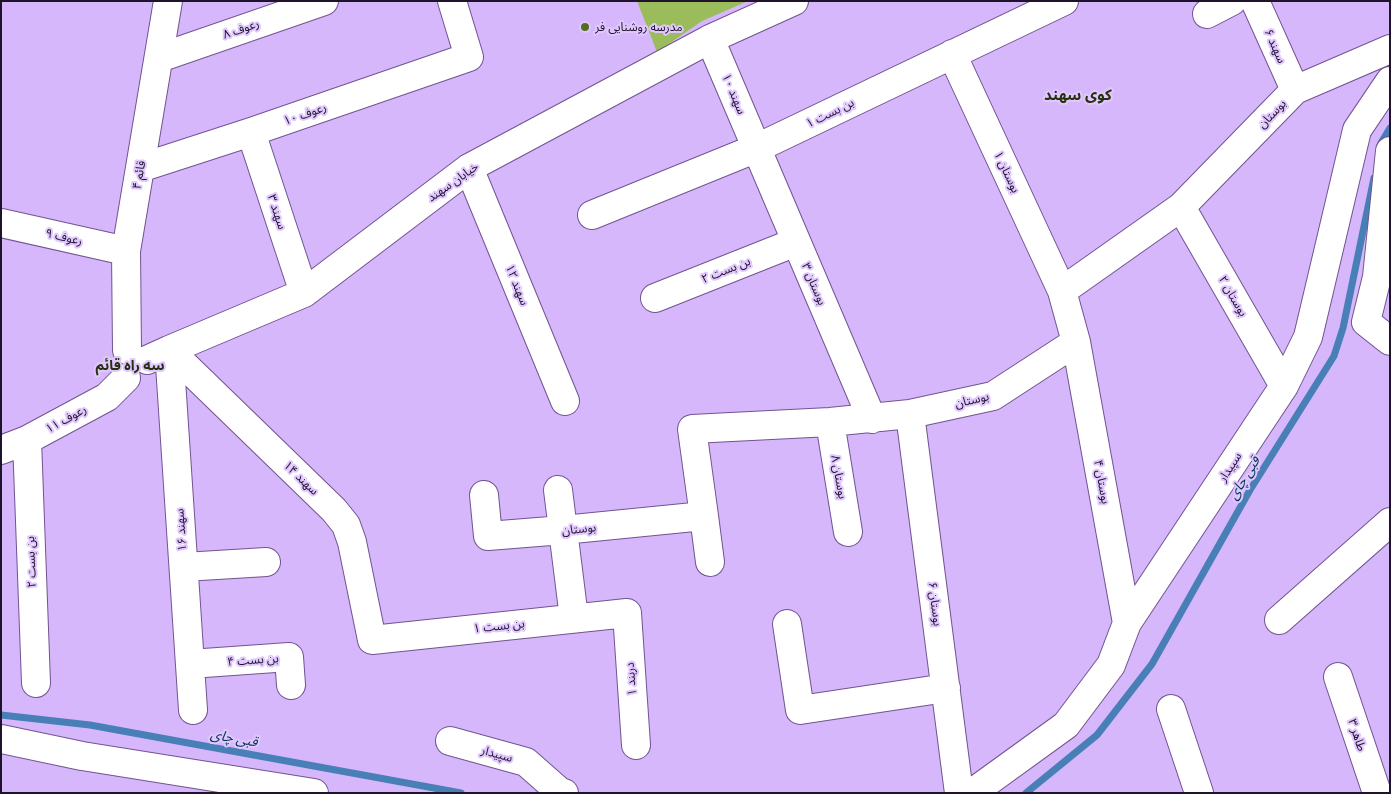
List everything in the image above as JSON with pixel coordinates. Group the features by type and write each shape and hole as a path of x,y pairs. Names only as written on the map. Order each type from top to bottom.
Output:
{"street":[{"name":"قائم ۴","path":"148,354 126,251 168,1"},
{"name":"رعوف ۸","path":"159,58 324,1"},
{"name":"رعوف ۱۰","path":"140,168 469,57 452,1"},
{"name":"خیابان سهند","path":"148,354 304,293 469,168 710,39 794,1"},
{"name":"بن بست ۱","path":"592,215 757,148 1064,1"},
{"path":"1207,14 1232,1"},
{"name":"سهند ۶","path":"1255,1 1295,90"},
{"name":"سهند ۱۰","path":"710,39 757,148"},
{"name":"بوستان","path":"1062,291 1181,206 1295,90 1390,49"},
{"name":"بوستان ۱","path":"952,54 1062,291"},
{"name":"سپیدار","path":"972,793 1066,725 1111,666 1128,623 1284,386 1308,337 1357,130 1390,81"},
{"name":"سهند ۳","path":"251,132 304,293"},
{"name":"بوستان ۳","path":"757,148 872,419"},
{"path":"1390,150 1383,275 1366,322 1390,341"},
{"name":"سهند ۱۲","path":"469,168 565,401"},
{"name":"بوستان ۲","path":"1181,206 1284,386"},
{"name":"رعوف ۹","path":"1,223 126,251"},
{"name":"بن بست ۲","path":"656,298 796,242"},
{"path":"1062,291 1076,342"},
{"name":"بوستان","path":"484,494 488,536 704,516 692,429 872,419 910,414 993,396 1076,342"},
{"name":"بوستان ۴","path":"1076,342 1128,623"},
{"name":"رعوف ۱۱","path":"1,450 27,440 107,397 126,378 122,376 117,367 122,353 148,354"},
{"name":"سهند ۱۶","path":"148,354 184,567 193,710"},
{"name":"سهند ۱۴","path":"148,354 334,510 346,525 352,542 372,640"},
{"name":"بوستان ۶","path":"910,414 959,793"},
{"name":"بوستان ۸","path":"830,422 848,532"},
{"name":"بن بست ۲","path":"27,440 36,683"},
{"path":"558,490 574,618"},
{"path":"704,516 710,562"},
{"path":"1279,620 1390,522"},
{"path":"184,567 266,562"},
{"name":"بن بست ۱","path":"372,640 627,613"},
{"name":"دربند ۱","path":"627,613 636,744"},
{"path":"787,624 800,710 946,688"},
{"name":"بن بست ۴","path":"190,664 289,657 291,685"},
{"name":"طاهر ۳","path":"1338,677 1377,793"},
{"path":"1171,709 1200,793"},
{"path":"1,740 82,756 314,793"},
{"name":"سپیدار","path":"450,741 526,762 560,792 564,793"}],"green space":[{"path":"637,1 748,1 702,21 657,52"}],"waterway":[{"name":"قبی چای","path":"1381,148 1381,143 1390,128"},
{"name":"قبی چای","path":"1026,793 1097,735 1152,664 1250,490 1334,356 1343,328 1374,178"},
{"name":"قبی چای","path":"1,715 90,725 461,793"}],"place":[{"name":"مدرسه روشنایی فر","path":"585,27"}],"district":[{"name":"کوی سهند","path":"1078,95"},
{"name":"سه راه قائم","path":"130,365"}]}
